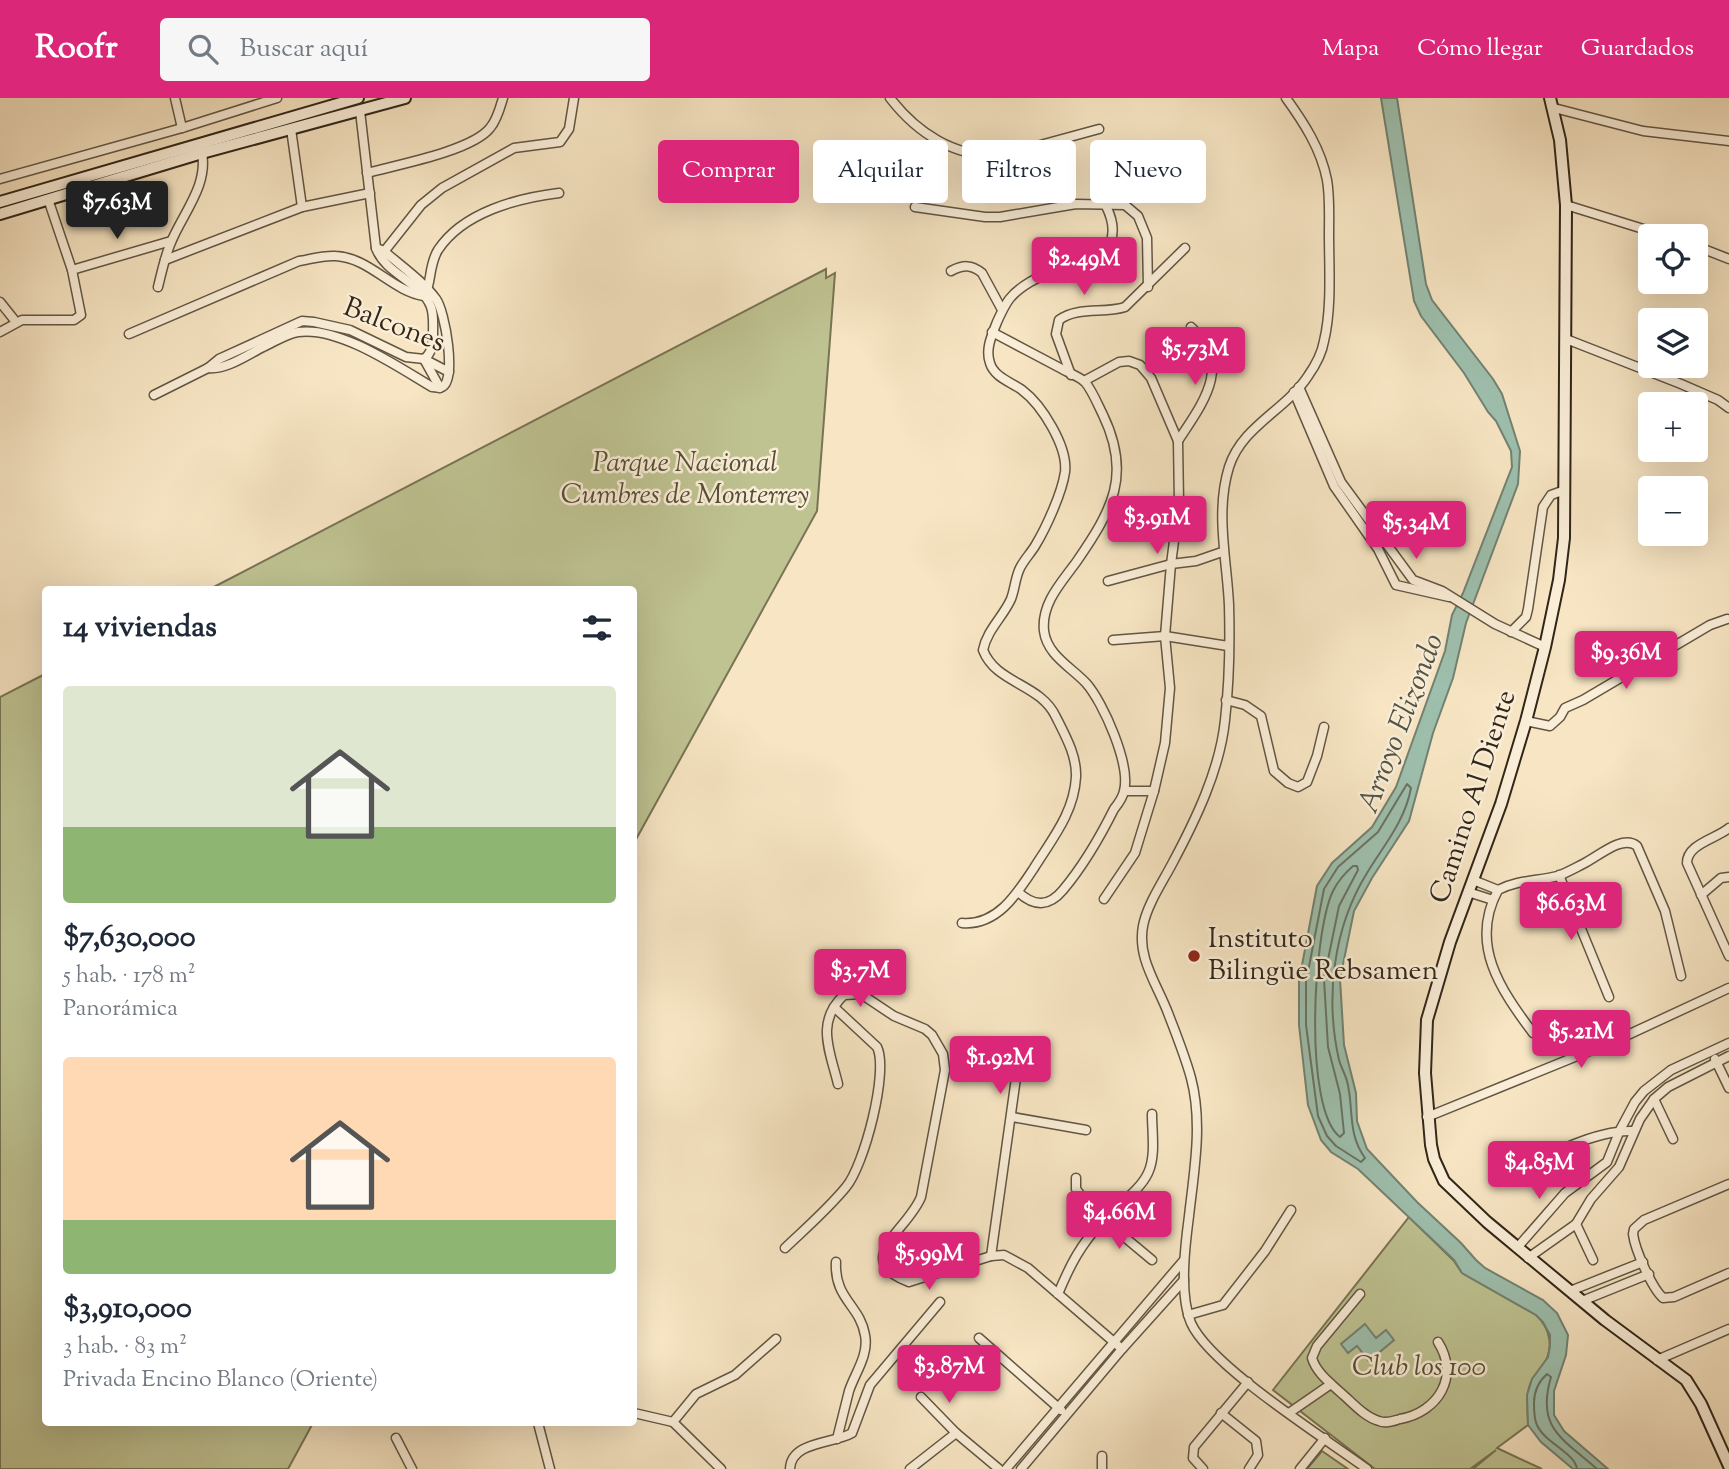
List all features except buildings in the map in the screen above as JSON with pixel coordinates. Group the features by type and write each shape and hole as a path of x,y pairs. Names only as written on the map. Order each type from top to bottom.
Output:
{"street":[{"path":"175,98 182,128"},
{"path":"0,179 182,128 277,98"},
{"path":"0,202 358,98"},
{"path":"0,214 202,153 405,98"},
{"path":"367,173 442,153 478,139 490,128 503,98"},
{"path":"380,253 421,205 442,188 514,148 559,142 569,129 574,98"},
{"path":"890,98 904,116 932,137 968,153 985,156 1000,156 1100,129"},
{"path":"1286,98 1305,124 1318,151 1328,182 1329,275 1324,341 1307,379 1255,426 1233,453 1225,481 1222,552 1229,604 1225,722 1216,761 1194,820 1145,916 1141,942 1143,954 1168,1012 1194,1095 1196,1150 1184,1260 1188,1315 1199,1336 1248,1382 1367,1469"},
{"path":"1552,103 1643,131 1729,141"},
{"name":"Camino Al Diente","path":"1552,103 1560,140 1566,205 1565,490 1564,538 1559,580 1545,647 1502,804 1450,942 1427,1020 1424,1073 1427,1118 1434,1159 1444,1181 1528,1258 1657,1360 1680,1375 1702,1404 1729,1466"},
{"path":"360,111 380,253 426,293 440,305 449,352 448,380 442,387 424,359 429,355 433,338 431,306 426,293 429,274 438,250 462,227 505,204 559,193"},
{"path":"291,129 302,207"},
{"path":"158,287 171,241 201,181 204,166 202,153"},
{"path":"165,260 302,207 370,193"},
{"path":"0,332 16,322 74,320 80,317 82,310 72,270 48,199"},
{"path":"915,207 1000,217 1076,204 1125,205 1138,216 1147,238 1148,287"},
{"path":"1566,205 1638,227"},
{"path":"962,923 980,922 989,918 1018,892 1063,824 1076,776 1074,758 1055,713 1024,685 994,668 983,650 990,631 1011,598 1020,568 1036,544 1051,513 1065,475 1065,460 1058,438 1023,390 992,368 988,351 1002,308 1014,294 1031,281 1105,255 1114,237 1112,218 1106,206"},
{"path":"72,270 171,241"},
{"path":"1071,374 1056,334 1059,320 1078,312 1114,311 1125,307 1185,248"},
{"path":"1708,251 1729,259"},
{"path":"129,334 299,261 323,256 351,258 412,294 426,293"},
{"path":"951,271 966,266 977,269 1002,308"},
{"path":"0,302 16,322"},
{"name":"Balcones","path":"155,395 208,368 219,359 302,321 332,324 351,330 406,357 424,359 449,372"},
{"path":"1178,441 1208,394 1212,381 1205,344 1191,327"},
{"name":"Balcones","path":"208,368 223,366 297,332 311,332 339,338 432,387 442,387"},
{"path":"992,332 1084,381 1116,447 1116,484 1108,509 1092,538 1047,604 1044,633 1054,654 1088,685 1097,699 1121,758 1125,790 1098,841 1062,892 1052,900 1034,903 1018,892"},
{"path":"1566,339 1681,384 1718,400 1729,408"},
{"path":"1084,381 1119,362 1129,361 1140,365 1151,378 1178,441 1180,503 1171,564 1165,636 1170,688 1164,743 1154,791 1135,853 1104,899"},
{"path":"1297,389 1343,500 1378,548 1396,585 1451,598"},
{"path":"1328,464 1413,580 1442,591 1483,617 1545,647"},
{"path":"1511,632 1526,617 1543,507 1551,495 1565,490"},
{"path":"1108,581 1171,564 1196,561 1222,552"},
{"path":"1388,570 1401,565"},
{"path":"1408,589 1413,580"},
{"path":"1526,721 1550,726 1573,703 1583,700 1710,625 1727,619"},
{"path":"1112,640 1165,636 1228,646"},
{"path":"1226,700 1245,705 1261,716 1274,771 1288,783 1298,786 1307,782 1324,727"},
{"path":"1125,790 1154,791"},
{"path":"1729,828 1688,853 1687,863 1729,956"},
{"path":"1533,1033 1501,986 1487,950 1487,914 1498,890 1514,883 1559,876 1622,842 1632,842 1637,846 1665,911 1681,976"},
{"path":"1559,876 1609,997"},
{"path":"1701,895 1721,878 1729,877"},
{"path":"1473,880 1498,890"},
{"path":"1468,892 1493,900"},
{"path":"1427,1118 1619,1039 1726,991"},
{"path":"838,1084 826,1024 834,1007 844,995 867,996 894,1016 925,1029 932,1035 944,1059 921,1197 914,1211 886,1247 882,1258 887,1270 894,1277 909,1282 991,1256 1004,1255 1019,1262 1122,1349"},
{"path":"785,1248 848,1185 871,1128 879,1081 880,1052 834,1007"},
{"path":"1517,1248 1560,1198 1612,1155 1620,1130 1644,1091 1671,1070 1729,1044"},
{"path":"1712,1051 1729,1087"},
{"path":"1528,1258 1576,1224 1596,1192 1619,1167 1634,1131 1654,1099 1668,1087 1729,1056"},
{"path":"991,1256 1016,1078"},
{"path":"1654,1099 1673,1139"},
{"path":"1058,1294 1073,1258 1104,1220 1143,1182 1152,1154 1152,1114"},
{"path":"1012,1117 1086,1130"},
{"path":"1513,1175 1590,1138 1620,1130 1634,1131"},
{"path":"1076,1178 1076,1189 1081,1196 1104,1220 1152,1260"},
{"path":"1583,1180 1596,1192"},
{"path":"1729,1184 1638,1224 1634,1229 1634,1241 1649,1275 1658,1293 1668,1298 1729,1273"},
{"path":"1188,1315 1218,1308 1228,1301 1265,1251 1290,1210"},
{"path":"1576,1224 1593,1260"},
{"path":"1006,1469 1184,1260"},
{"path":"836,1262 836,1282 862,1324 866,1341 837,1438"},
{"path":"1570,1291 1643,1262"},
{"path":"1582,1301 1649,1275"},
{"path":"1021,1469 1184,1280"},
{"path":"1360,1294 1314,1351 1314,1363 1331,1384 1377,1421 1383,1423 1407,1418 1427,1408 1439,1397 1447,1375 1448,1362 1438,1342"},
{"path":"790,1469 791,1461 801,1451 852,1433 870,1385 940,1302"},
{"path":"1657,1360 1729,1329"},
{"path":"979,1338 1067,1414"},
{"path":"673,1422 696,1394 735,1375 776,1339"},
{"path":"1203,1469 1193,1458 1192,1451 1197,1441 1248,1382"},
{"path":"1289,1413 1331,1384"},
{"path":"920,1397 956,1433 999,1469"},
{"path":"1221,1413 1256,1441 1258,1455 1249,1469"},
{"path":"637,1414 673,1422 721,1469"},
{"path":"539,1426 550,1469"},
{"path":"910,1469 956,1433"},
{"path":"396,1438 412,1469"},
{"path":"1300,1469 1325,1438"},
{"path":"1102,1456 1102,1469"}],"green space":[{"name":"Parque Nacional Cumbres de Monterrey","path":"826,269 826,278 835,273 817,511 637,838 637,586 216,586"},
{"path":"42,676 42,1426 311,1426 288,1469 0,1469 0,697"},
{"name":"Club los 100","path":"1409,1217 1454,1261 1462,1273 1536,1315 1545,1326 1549,1352 1528,1390 1528,1425 1497,1448 1542,1469 1473,1469 1496,1450 1470,1469 1375,1469 1273,1390"},
{"path":"1322,1451 1348,1469 1307,1469"}],"water":[{"path":"1381,98 1397,98 1426,284 1432,300 1502,394 1520,451 1518,484 1466,623 1453,678 1433,733 1409,821 1354,911 1340,979 1344,1045 1356,1093 1357,1121 1367,1149 1485,1268 1543,1300 1557,1313 1568,1335 1566,1355 1554,1391 1554,1415 1564,1431 1608,1469 1573,1469 1541,1442 1528,1425 1527,1395 1532,1379 1548,1357 1550,1346 1550,1335 1543,1322 1536,1315 1462,1273 1454,1260 1358,1169 1331,1152 1321,1140 1308,1105 1299,1025 1299,981 1317,886 1332,863 1372,827 1396,787 1445,651 1452,615 1512,467 1511,451 1496,421 1421,316 1414,301"},
{"path":"1365,1324 1376,1338 1386,1330 1394,1340 1369,1361 1357,1346 1348,1353 1341,1344"}],"place":[{"name":"Instituto Bilingüe Rebsamen","path":"1194,956"}],"water label":[{"name":"Arroyo Elizondo","path":"1402,724"}]}
